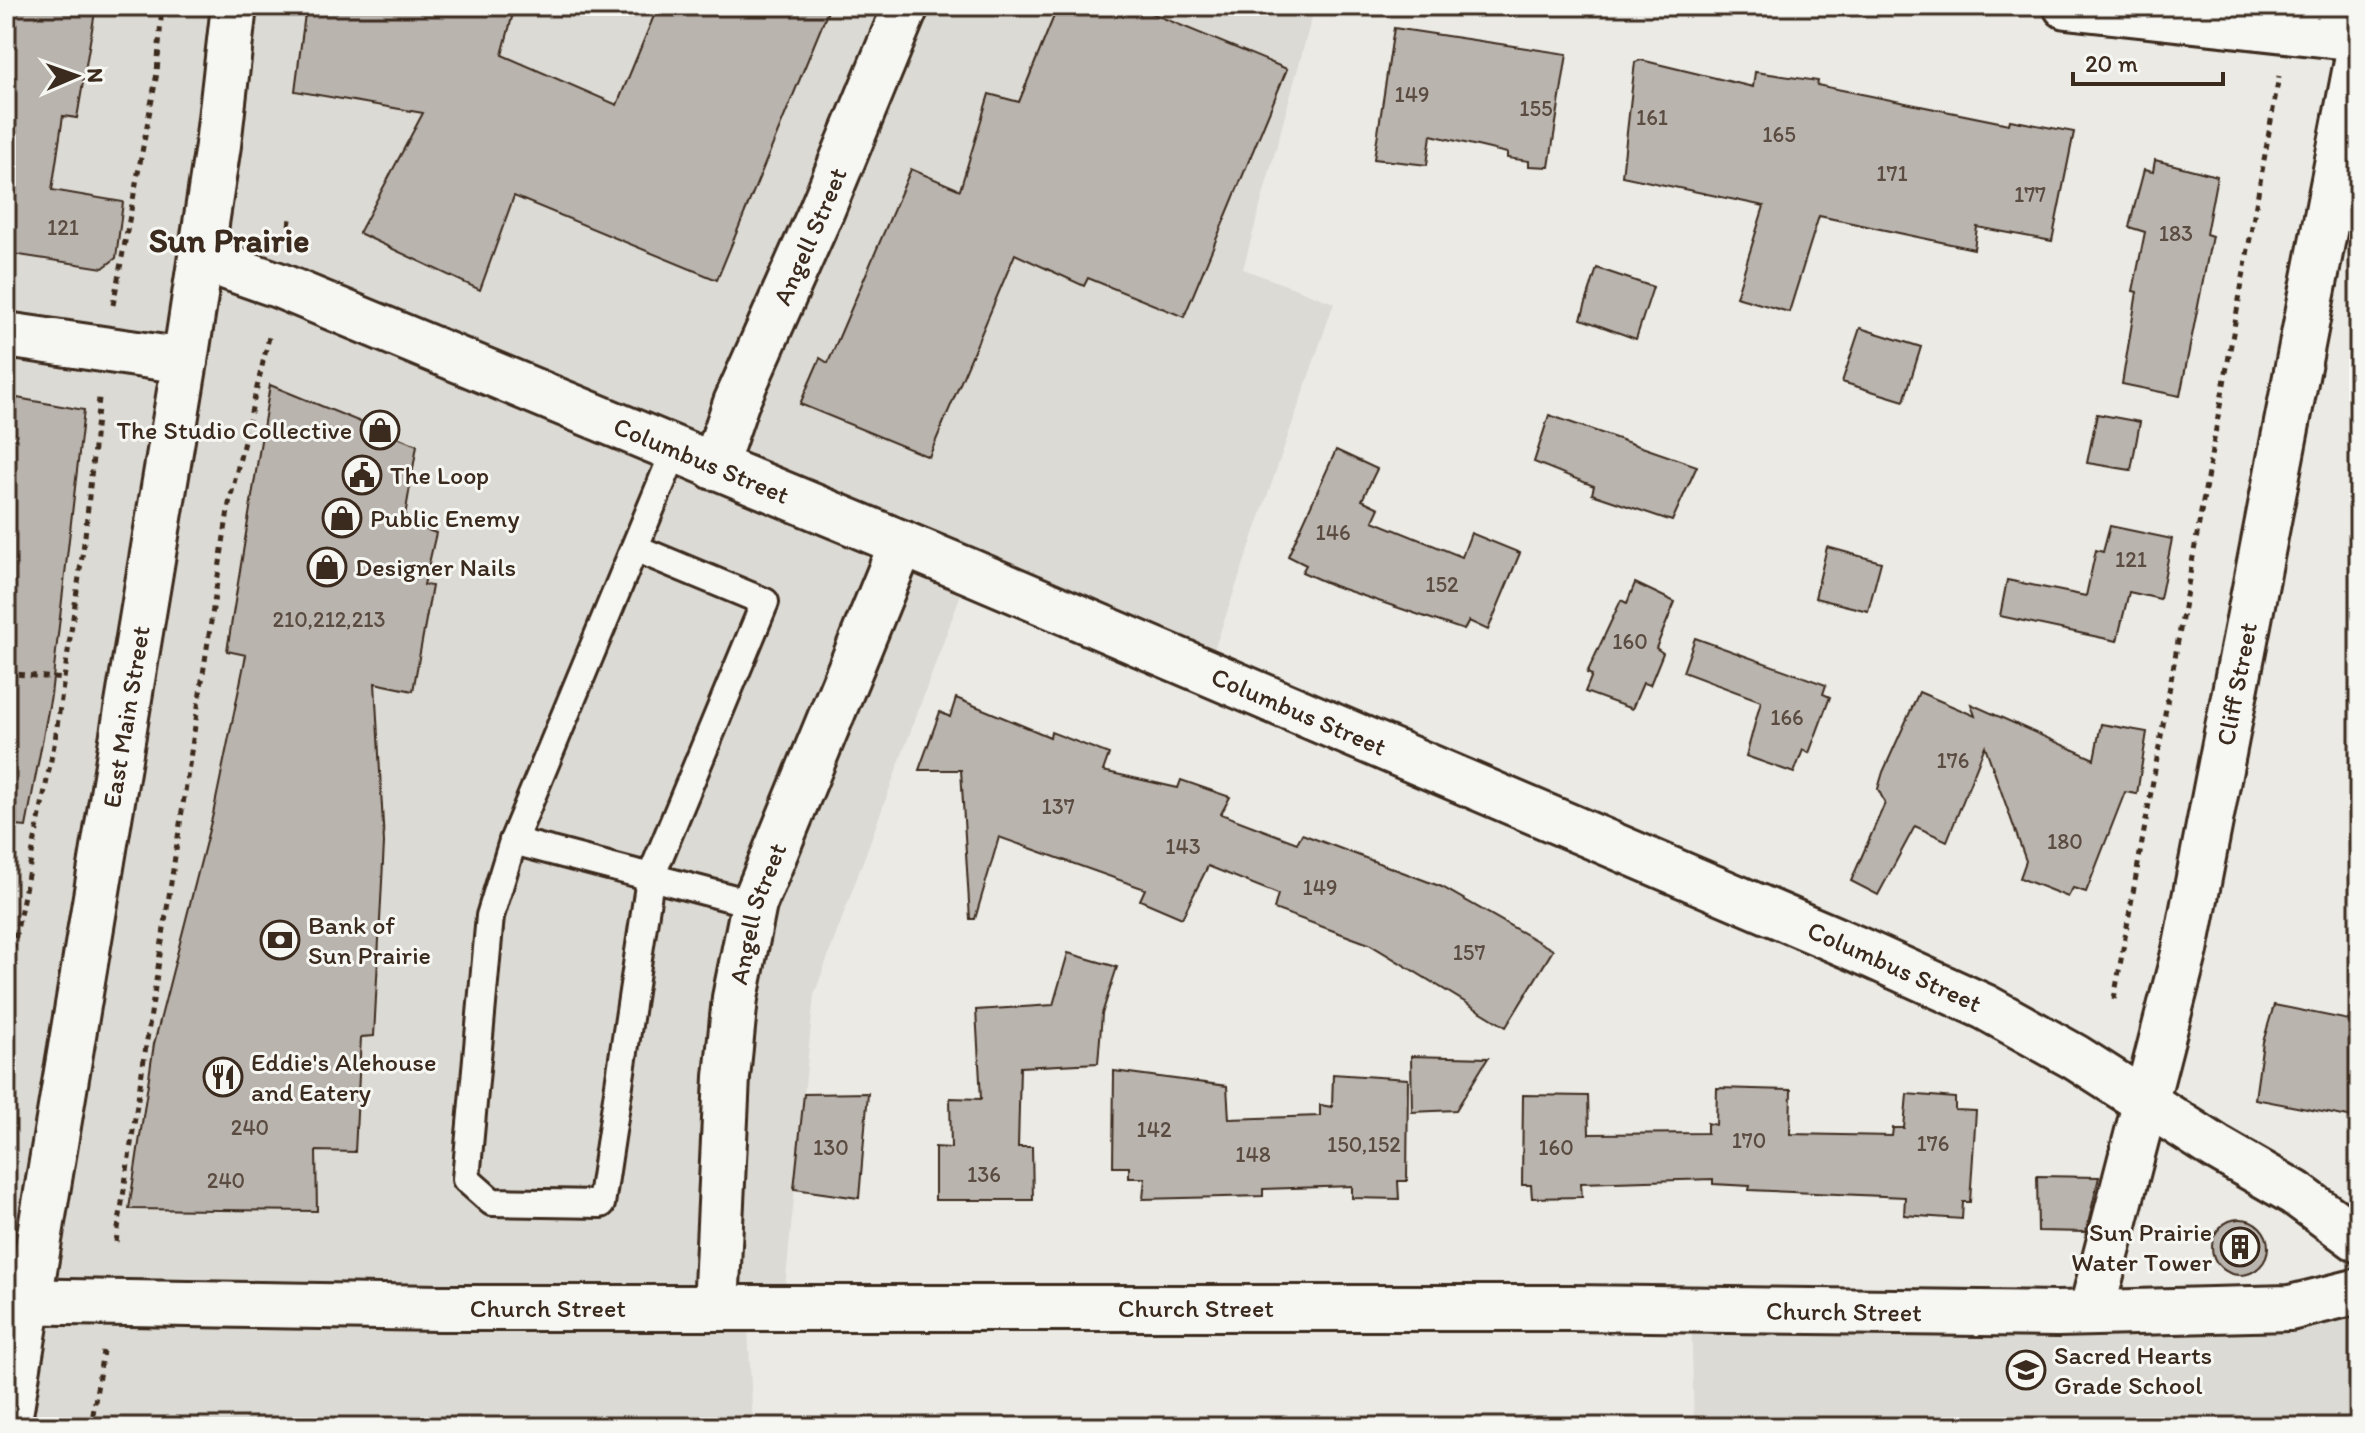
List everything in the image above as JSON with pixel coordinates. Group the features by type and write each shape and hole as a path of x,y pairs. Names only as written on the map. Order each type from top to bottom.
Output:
{"street":[{"name":"East Main Street","path":"8,1427 18,1300 185,361 234,6"},
{"name":"Angell Street","path":"694,458 736,403 821,212 906,6"},
{"path":"2066,6 2359,38"},
{"name":"Cliff Street","path":"2091,1313 2189,930 2359,51"},
{"name":"Columbus Street","path":"201,258 278,285 902,543 1857,949 1985,1007 2295,1193 2359,1240"},
{"path":"6,335 185,361"},
{"name":"Angell Street","path":"716,1308 716,1244 727,1077 735,998 754,904 902,543"},
{"name":"Church Street","path":"18,1300 440,1308 1570,1308 2091,1313 2290,1308 2359,1291"}],"lane":[{"path":"635,548 765,602 650,879 601,1204 492,1202 466,1179 490,916 513,841 635,548 694,458"},
{"path":"513,841 754,904"}],"path":[{"path":"113,306 157,73 162,6"},
{"path":"2114,999 2279,76"},
{"path":"116,1242 229,504 265,359 291,214"},
{"path":"6,985 64,679 85,536 100,383"},
{"path":"6,673 64,679"},
{"path":"91,1427 103,1350"}],"shaded area":[{"path":"6,6 1315,6 1243,269 1334,303 1206,673 969,572 814,995 783,1308 747,1308 753,1427 6,1427"},
{"name":"Sacred Hearts Grade School","path":"2359,1291 2359,1427 1694,1427 1691,1311"}],"building":[{"path":"6,6 96,6 77,118 63,116 52,190 123,202 116,258 103,268 6,253"},
{"path":"306,6 515,6 502,55 617,105 658,6 830,6 717,280 514,196 480,290 359,233 423,113 295,91"},
{"path":"1058,6 1134,6 1287,69 1184,317 1088,278 1084,286 1015,254 929,457 800,404 820,358 828,363 911,169 960,190 989,94 1019,102"},
{"path":"1394,28 1567,54 1549,167 1529,166 1529,161 1507,158 1507,153 1431,135 1427,165 1374,159"},
{"path":"1641,60 1753,87 1755,72 1818,81 1817,85 2009,124 2010,120 2074,132 2052,241 1977,227 1974,249 1819,216 1789,312 1736,297 1764,206 1622,176 1635,62"},
{"path":"2155,160 2217,176 2206,234 2212,236 2180,396 2122,384 2137,292 2133,291 2145,232 2129,227 2144,170 2153,172"},
{"path":"1597,268 1653,287 1636,339 1581,319"},
{"path":"1860,328 1921,347 1904,401 1842,382"},
{"path":"270,385 417,445 404,522 436,533 424,585 432,586 413,691 375,683 384,843 374,1036 361,1037 355,1152 316,1151 317,1211 129,1209 154,1044 213,814 246,655 227,651"},
{"path":"6,396 84,410 51,695 26,827 6,825"},
{"path":"2097,414 2140,422 2131,470 2087,463"},
{"path":"1549,415 1697,466 1672,521 1592,494 1594,486 1534,462"},
{"path":"1336,450 1377,469 1362,500 1379,508 1373,521 1462,557 1471,533 1520,553 1488,630 1469,621 1464,630 1334,586 1302,572 1306,565 1288,556"},
{"path":"2110,526 2172,539 2160,599 2129,592 2117,641 2000,616 2007,580 2086,596 2096,550 2103,552"},
{"path":"1827,547 1881,562 1868,611 1815,598"},
{"path":"1635,583 1675,602 1656,648 1663,653 1650,685 1643,683 1632,709 1585,692 1592,675 1587,673 1621,600 1627,603"},
{"path":"1695,638 1826,685 1823,694 1830,697 1809,753 1803,750 1794,773 1746,756 1761,701 1683,672"},
{"path":"1919,692 1975,716 1971,704 2094,759 2101,724 2147,732 2137,794 2125,792 2086,892 2073,888 2068,897 2020,878 2026,861 1985,746 1947,841 1915,826 1878,895 1851,881 1885,803 1878,789 1883,772"},
{"path":"956,698 1050,737 1051,732 1109,754 1103,771 1178,788 1181,780 1230,797 1221,814 1297,843 1302,834 1442,887 1553,950 1506,1027 1369,944 1274,909 1278,894 1208,866 1182,918 1140,900 1145,889 999,837 975,919 970,919 961,770 919,770 940,712 950,717"},
{"path":"1068,953 1117,967 1102,1014 1098,1063 1020,1067 1018,1147 1032,1147 1033,1200 935,1200 935,1147 951,1148 950,1098 981,1099 976,1010 1053,1005"},
{"path":"2274,1005 2359,1022 2359,1119 2255,1099 2263,1042"},
{"path":"1411,1056 1488,1058 1456,1110 1412,1112"},
{"path":"1114,1071 1227,1086 1229,1119 1320,1116 1320,1105 1332,1107 1333,1074 1408,1079 1407,1181 1398,1181 1399,1199 1352,1198 1352,1186 1263,1189 1263,1196 1143,1199 1145,1178 1129,1178 1129,1167 1113,1167"},
{"path":"1717,1088 1791,1090 1790,1134 1892,1136 1893,1128 1904,1128 1907,1094 1955,1098 1955,1110 1976,1111 1970,1202 1963,1202 1962,1219 1904,1215 1905,1197 1749,1190 1750,1186 1713,1184 1713,1179 1581,1183 1582,1197 1532,1198 1531,1185 1522,1185 1523,1095 1588,1096 1589,1134 1707,1133 1707,1123 1716,1125"},
{"path":"868,1093 859,1198 794,1189 804,1094"},
{"path":"2037,1176 2099,1177 2086,1232 2038,1231"},
{"name":"Sun Prairie Water Tower","path":"2240,1219 2260,1227 2268,1247 2260,1267 2240,1275 2220,1267 2212,1247 2220,1227"}],"place":[{"name":"The Studio Collective","path":"380,430"},
{"name":"The Loop","path":"362,475"},
{"name":"Public Enemy","path":"342,518"},
{"name":"Designer Nails","path":"327,567"},
{"name":"Bank of Sun Prairie","path":"280,940"},
{"name":"Eddie's Alehouse and Eatery","path":"223,1077"},
{"name":"Sun Prairie Water Tower","path":"2240,1247"},
{"name":"Sacred Hearts Grade School","path":"2026,1370"}],"district":[{"name":"Sun Prairie","path":"229,240"}]}
